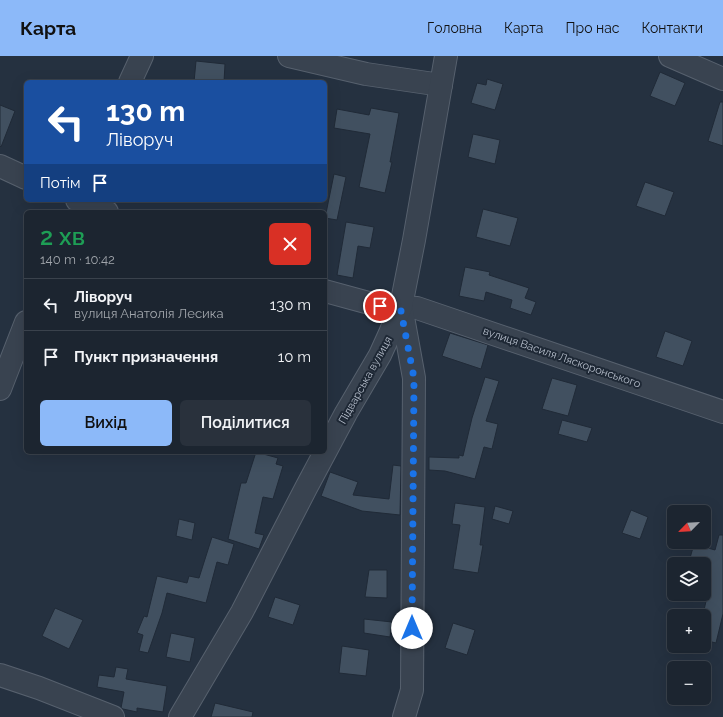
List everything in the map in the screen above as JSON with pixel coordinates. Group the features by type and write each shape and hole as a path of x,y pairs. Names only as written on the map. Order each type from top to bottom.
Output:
{"street":[{"path":"131,80 142,56"},
{"path":"289,56 366,74 441,85"},
{"name":"Підварська вулиця","path":"327,450 380,355 400,306 414,240 446,56"},
{"path":"670,56 723,79"},
{"path":"0,166 24,177"},
{"path":"81,202 102,210"},
{"name":"вулиця Василя Ляскоронського","path":"327,292 380,306 417,308 723,412"},
{"path":"400,306 414,378 412,690 404,717"},
{"path":"0,388 24,327"},
{"name":"Підварська вулиця","path":"180,717 242,612 325,454"},
{"path":"0,675 45,690 113,717"}],"building":[{"path":"196,61 225,64 224,80 194,80"},
{"path":"660,72 685,83 675,106 650,96"},
{"path":"487,79 503,84 495,110 471,103 477,83 486,85"},
{"path":"720,102 723,102 723,146 708,141"},
{"path":"0,105 15,111 1,147 0,146"},
{"path":"371,108 399,113 390,162 392,162 385,193 359,187 370,134 334,128 337,109 369,115"},
{"path":"473,134 500,140 495,164 468,157"},
{"path":"334,174 346,177 337,220 327,218 327,210"},
{"path":"645,182 674,192 665,216 636,206"},
{"path":"483,209 518,218 510,246 476,237"},
{"path":"346,222 374,227 370,248 358,246 353,278 337,275"},
{"path":"465,267 490,272 489,275 529,288 525,298 536,302 531,315 510,308 512,300 486,292 484,301 459,296"},
{"path":"665,331 692,341 683,366 656,357"},
{"path":"450,333 488,345 481,369 442,356"},
{"path":"485,377 499,381 486,421 498,424 492,449 484,447 475,479 445,471 429,470 429,457 459,458 459,455 463,456 472,418"},
{"path":"552,378 577,385 568,416 542,409"},
{"path":"562,420 592,428 587,442 558,434"},
{"path":"255,454 263,454 278,458 276,464 283,466 273,499 263,497 255,533 264,535 259,549 228,539 241,483 246,483"},
{"path":"393,465 401,466 400,515 362,511 321,496 330,472 358,482 353,495 389,499"},
{"path":"455,503 485,507 480,545 483,545 478,573 453,569 460,525 452,524"},
{"path":"495,506 513,511 509,524 492,519"},
{"path":"631,510 648,517 640,539 622,533"},
{"path":"179,519 195,523 192,540 176,536"},
{"path":"719,535 723,535 723,614 716,643 711,642 711,609 704,609 706,601 711,601 711,557 690,557 693,549 715,550"},
{"path":"212,537 234,544 228,565 217,562 206,603 167,593 162,613 148,653 139,651 143,635 137,633 144,616 147,617 157,576 187,583 189,576 199,578"},
{"path":"369,570 387,570 387,598 365,597"},
{"path":"275,597 300,605 293,625 268,617"},
{"path":"55,608 83,620 69,649 42,636"},
{"path":"364,619 392,622 390,637 364,633"},
{"path":"453,623 475,630 467,655 445,648"},
{"path":"171,633 195,638 190,662 166,657"},
{"path":"342,646 369,650 366,676 339,673"},
{"path":"116,667 128,669 126,679 167,686 163,712 137,708 137,712 123,709 121,708 124,692 97,687 99,675 114,677"},
{"path":"215,703 253,712 252,717 211,717"}],"route":[{"path":"380,306 400,306 414,378 412,628"}]}
